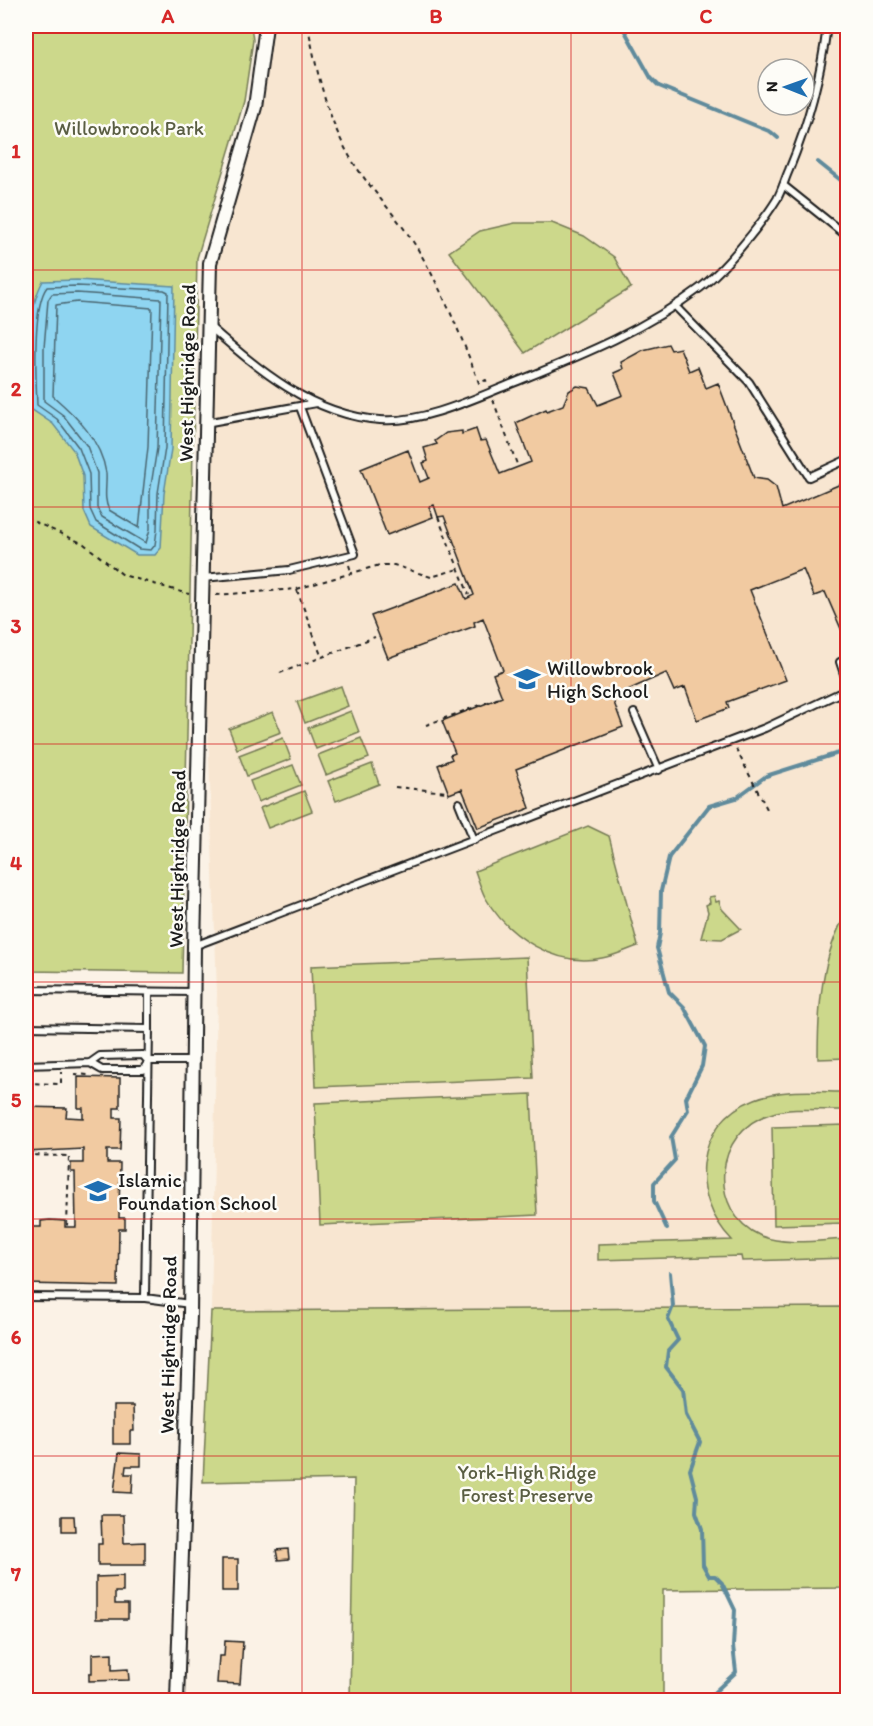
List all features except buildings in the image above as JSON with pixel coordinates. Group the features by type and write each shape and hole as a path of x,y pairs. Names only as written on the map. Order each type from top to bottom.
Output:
{"street":[{"name":"West Highridge Road","path":"177,1701 190,1304 193,992 210,263 255,107 266,26"}],"lane":[{"path":"207,324 248,360 288,390 316,403 366,418 394,421 416,418 490,392 608,344 675,306 702,286 738,249 777,199 814,94 826,26"},
{"path":"783,185 848,237"},
{"path":"675,306 749,382 809,477 848,459"},
{"path":"205,423 316,403"},
{"path":"202,578 289,570 355,554 300,406"},
{"path":"194,946 732,741 848,688 840,662 848,659"},
{"path":"634,713 659,770"},
{"path":"459,803 474,840"},
{"path":"26,990 193,992"},
{"path":"145,1298 149,992"},
{"path":"26,1027 149,1029"},
{"path":"26,1065 61,1066 90,1063 100,1056 143,1055 148,1061"},
{"path":"148,1061 193,1061"},
{"path":"90,1063 102,1070 143,1070 148,1061"},
{"path":"26,1297 145,1298 190,1304"}],"path":[{"path":"308,26 314,58 332,120 356,166 419,251 455,321 479,383 486,380 518,467"},
{"path":"438,518 469,595"},
{"path":"297,589 322,658"},
{"path":"280,673 375,638"},
{"path":"426,725 502,697"},
{"path":"732,741 767,809"},
{"path":"395,787 447,792"},
{"path":"26,1083 61,1084 61,1066"},
{"path":"61,1074 93,1075"},
{"path":"26,1155 69,1156 67,1227"}],"shaded area":[{"name":"Willowbrook High School","path":"272,26 847,26 847,1307 211,1311 217,993 206,665 215,265 264,100"}],"green space":[{"name":"Willowbrook Park","path":"31,26 251,26 253,40 244,101 197,258 182,973 26,971 26,189"},
{"path":"515,223 552,223 584,236 614,257 631,288 525,353 449,252 480,231"},
{"path":"341,686 348,706 305,723 297,702"},
{"path":"351,711 359,732 316,749 308,728"},
{"path":"273,712 281,732 237,749 229,729"},
{"path":"283,738 291,759 247,776 239,755"},
{"path":"361,738 369,758 326,775 318,755"},
{"path":"372,764 379,784 336,801 328,781"},
{"path":"293,765 301,785 258,802 250,781"},
{"path":"304,791 312,811 268,828 260,808"},
{"path":"588,826 609,836 638,946 606,957 585,960 551,953 534,946 520,936 494,911 485,897 475,871"},
{"path":"714,896 716,902 719,901 722,909 741,929 722,939 701,938 708,912 706,905 710,903 709,897"},
{"path":"847,912 847,1058 818,1059 820,1002 826,965 838,929"},
{"path":"527,957 533,1078 316,1087 311,966"},
{"path":"847,1092 847,1110 788,1110 770,1114 751,1123 737,1137 728,1153 724,1172 725,1191 731,1209 743,1224 761,1236 781,1241 847,1239 847,1258 742,1261 741,1256 598,1260 598,1244 732,1240 718,1223 709,1203 704,1183 704,1162 709,1143 719,1125 734,1110 755,1099 777,1093"},
{"path":"531,1094 537,1215 320,1225 315,1103"},
{"path":"847,1125 847,1223 774,1225 772,1127"},
{"name":"York-High Ridge Forest Preserve","path":"847,1307 847,1588 663,1590 663,1700 350,1700 354,1479 203,1482 211,1311"}],"water":[{"path":"77,280 174,286 171,449 164,494 161,548 155,555 137,555 91,527 84,511 83,476 74,451 53,424 31,409 30,343 37,294 43,281"}],"waterway":[{"path":"622,26 651,78 659,86 771,132 778,138"},
{"path":"818,162 848,186"},
{"path":"667,1229 654,1201 654,1183 675,1160 671,1137 688,1110 686,1098 702,1066 705,1046 684,1007 669,992 657,948 660,933 661,891 669,857 709,806 736,798 766,776 848,750"},
{"path":"670,1273 673,1306 668,1319 678,1340 668,1351 666,1367 683,1389 686,1415 700,1442 690,1470 697,1497 696,1512 702,1529 703,1565 709,1576 715,1576 722,1583 735,1610 733,1646 736,1672 706,1700"}],"place":[{"name":"Willowbrook High School","path":"527,679"},
{"name":"Islamic Foundation School","path":"98,1191"}]}
